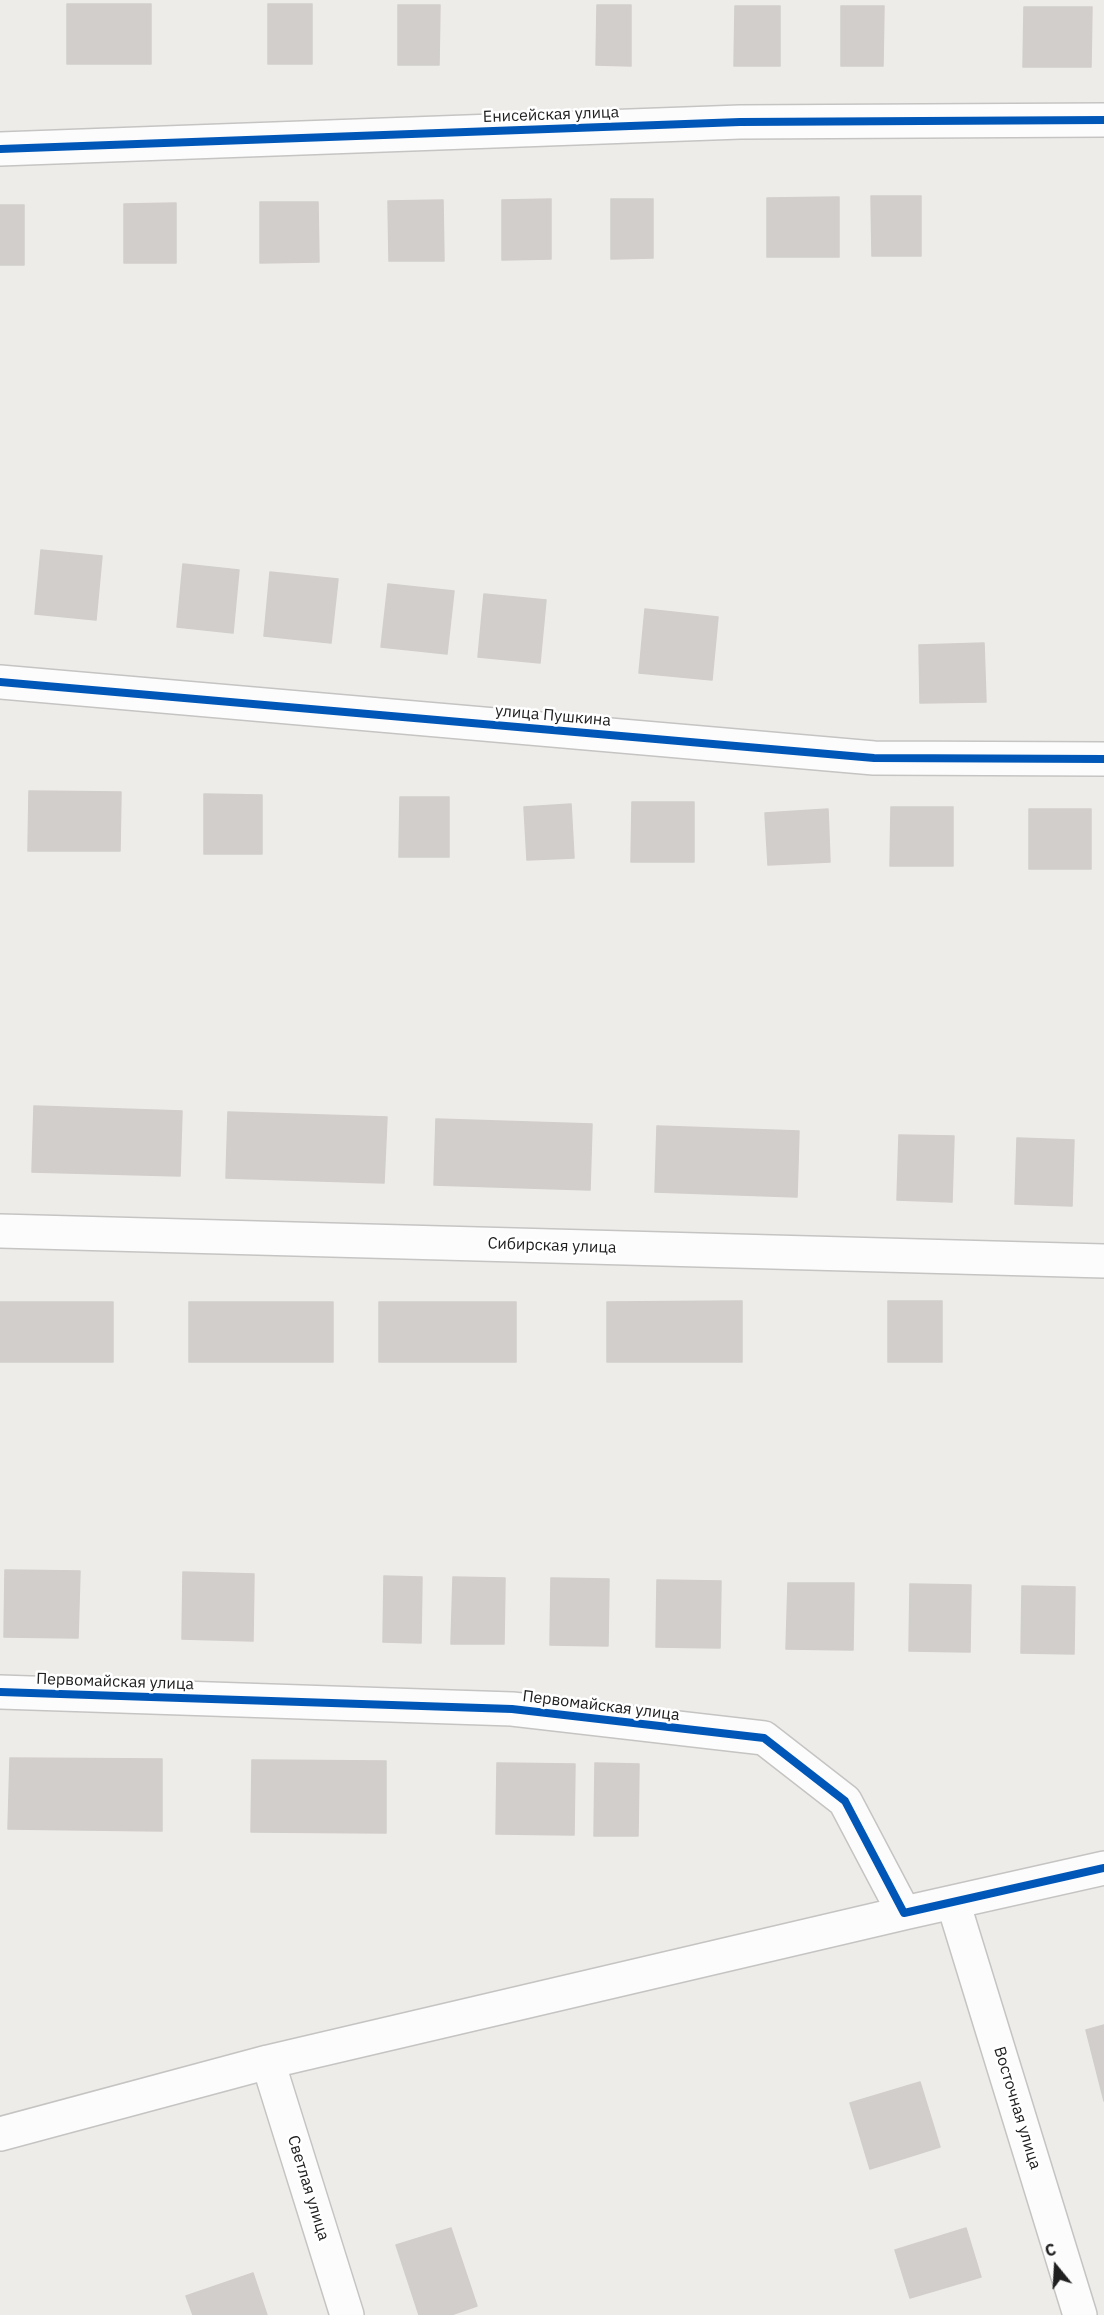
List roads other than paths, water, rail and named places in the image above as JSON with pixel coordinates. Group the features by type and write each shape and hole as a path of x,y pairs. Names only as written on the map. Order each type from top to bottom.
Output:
{"street":[{"name":"Енисейская улица","path":"0,149 740,122 1104,120"},
{"name":"улица Пушкина","path":"0,682 874,758 1104,759"},
{"name":"Сибирская улица","path":"0,1231 1104,1261"},
{"name":"Первомайская улица","path":"0,1692 512,1709 764,1738 844,1801 904,1914"},
{"path":"0,2134 268,2062 1104,1868"},
{"name":"Восточная улица","path":"953,1902 1080,2315"},
{"name":"Светлая улица","path":"268,2062 347,2315"}]}
